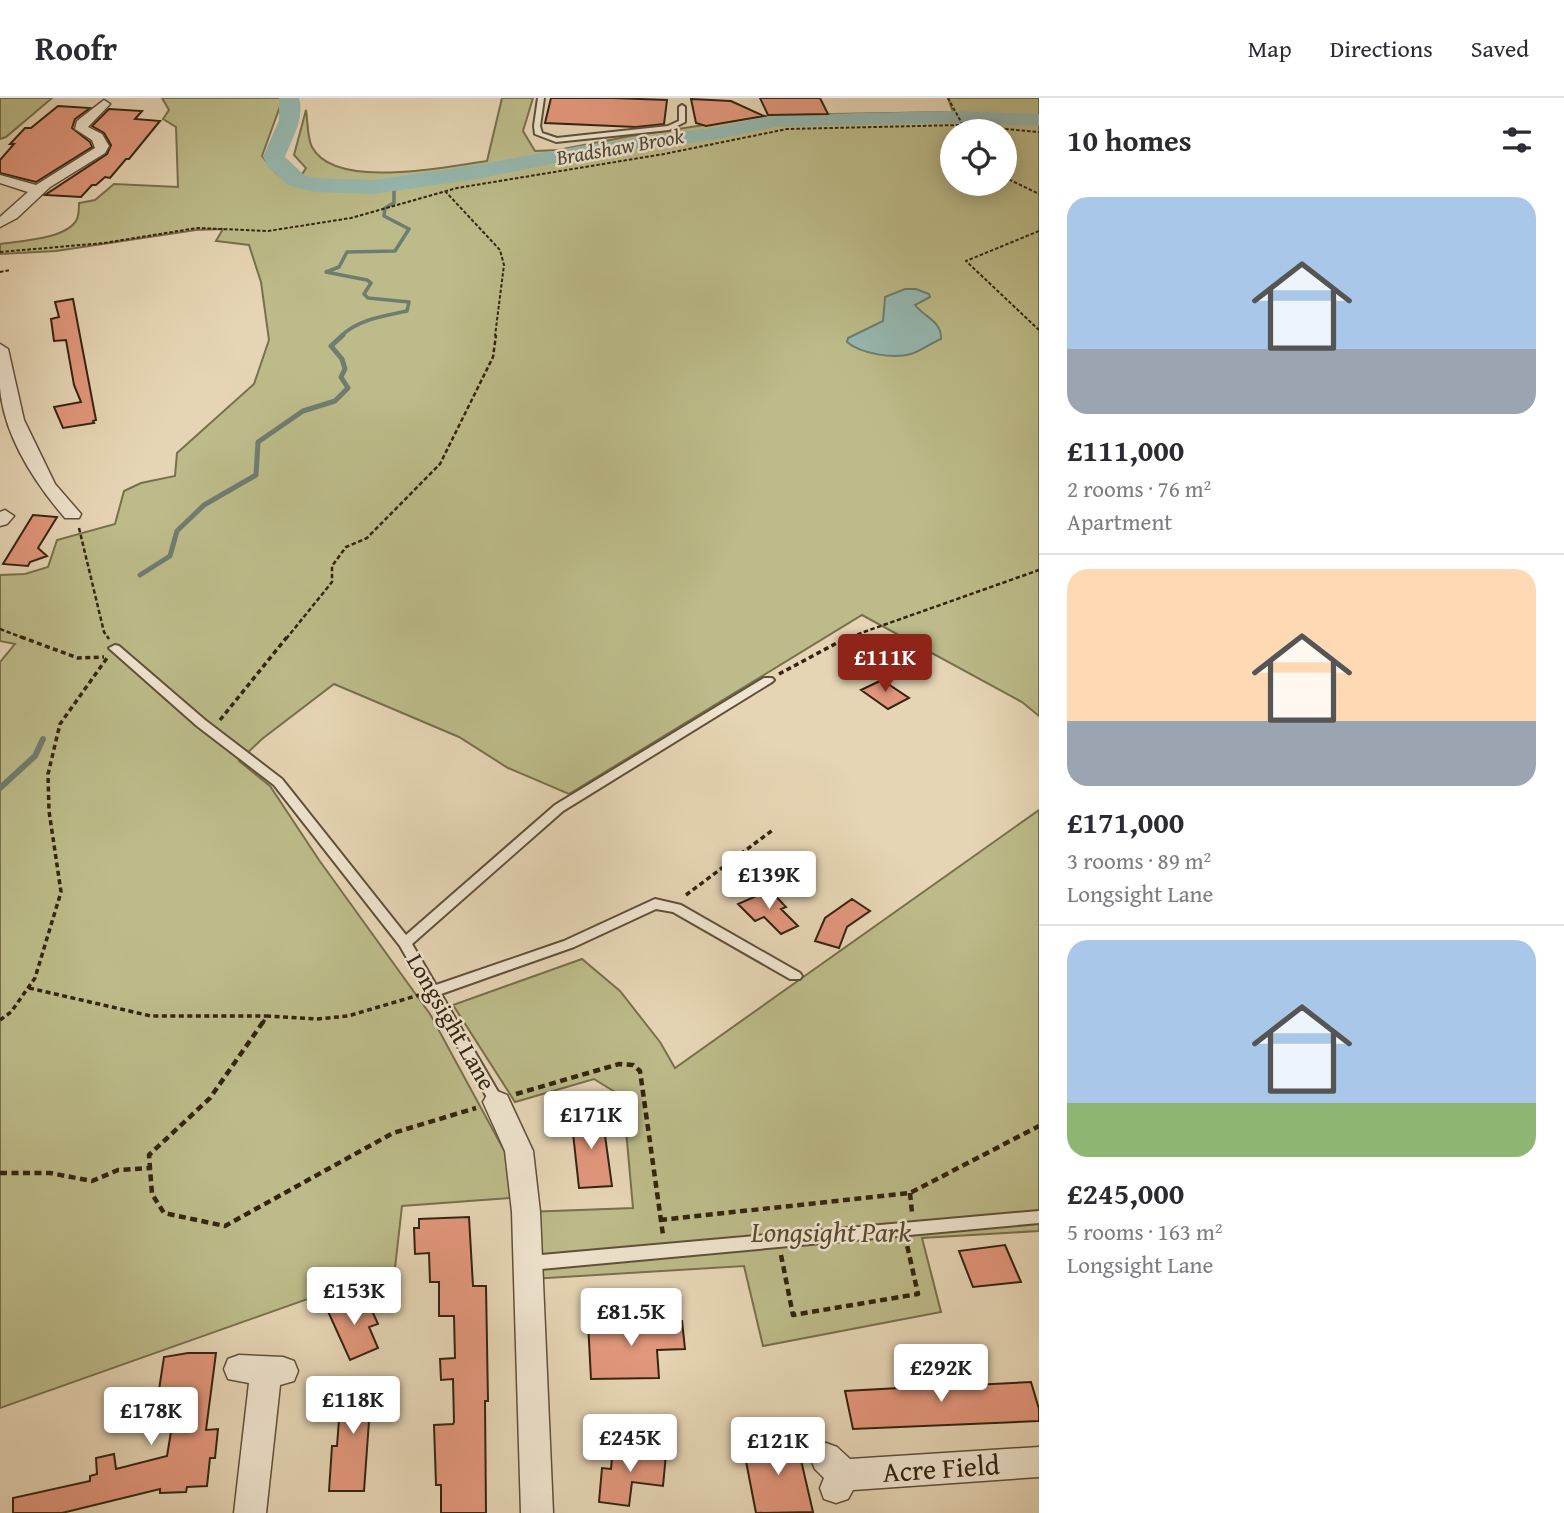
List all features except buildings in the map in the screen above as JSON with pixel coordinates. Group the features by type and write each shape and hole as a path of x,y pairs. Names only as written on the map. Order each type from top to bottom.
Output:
{"street":[{"path":"0,223 16,215 37,190 67,168 100,150 102,134 84,132 82,124 106,102"},
{"path":"0,179 37,190"},
{"path":"0,349 15,420 47,486 72,514"},
{"name":"Longsight Lane","path":"497,1102 519,1151 530,1263 537,1513"},
{"path":"250,1513 263,1370"},
{"name":"Acre Field","path":"836,1474 1039,1462"}],"lane":[{"path":"541,98 537,126 539,134 556,140 669,128 681,122 682,107"},
{"name":"Longsight Lane","path":"114,648 211,731 278,782 405,943 497,1102"},
{"path":"405,943 559,808 768,680"},
{"path":"434,991 569,944 655,904 671,906 795,976"},
{"path":"530,1263 1037,1215"}],"path":[{"path":"948,98 958,119"},
{"path":"0,252 104,243 197,228 268,231 351,218 445,191 664,154 787,129 940,125"},
{"path":"1017,130 1039,132"},
{"path":"1017,183 1039,194"},
{"path":"211,731 332,582 332,565 346,547 367,538 440,464 493,357 504,265 500,250 445,191"},
{"path":"1039,232 966,261 1039,330"},
{"path":"0,272 10,270"},
{"path":"72,514 79,528 104,632 114,648"},
{"path":"768,680 839,639 888,621 911,617 1039,570"},
{"path":"0,629 78,658 108,656 60,724 48,774 61,892 35,978 11,1012 0,1020"},
{"path":"671,906 774,829"},
{"path":"29,988 151,1016 317,1019 348,1016 434,991"},
{"path":"267,1016 232,1071 209,1100 174,1128 149,1155 152,1194 164,1213 225,1226 393,1133 619,1064 633,1065 640,1071 666,1251"},
{"path":"660,1220 910,1193 1039,1126"},
{"path":"0,1173 50,1172 92,1181 118,1170 152,1168"},
{"path":"778,1241 793,1315 918,1294 904,1229"}],"green space":[{"path":"0,98 52,98 6,137 0,139"},
{"path":"162,98 280,98 282,101 262,156 277,174 297,182 306,168 294,155 306,110 310,143 325,160 344,168 367,172 394,172 487,161 502,98 533,98 523,131 535,151 558,150 771,115 953,112 948,98 1039,98 1039,716 1022,702 862,615 569,794 508,768 459,737 334,684 262,739 239,761 270,786 319,860 430,1014 506,1154 511,1198 402,1206 395,1268 0,1408 0,662 15,644 0,641 0,575 25,574 48,567 57,540 115,524 124,491 141,483 175,476 177,453 254,384 269,340 261,282 249,245 216,241 223,229 196,230 56,251 0,254 0,244 42,238 64,231 77,219 79,203 95,200 114,184 178,187 176,127 163,119 169,110"},
{"name":"Longsight Park","path":"1039,810 1039,1231 922,1238 941,1312 763,1346 744,1266 531,1279 526,1212 633,1208 623,1097 594,1079 515,1102 453,1005 582,959 620,991 660,1042 675,1068"}],"water":[{"path":"905,289 916,289 929,294 930,297 915,305 936,323 941,339 915,353 896,356 869,352 847,342 848,338 883,321 885,297"}],"waterway":[{"name":"Bradshaw Brook","path":"289,98 291,112 274,157 277,163 296,180 314,185 373,187 477,172 580,152 718,133 775,121 949,117 1039,120"},
{"path":"341,336 364,322 407,311 409,302 368,298 364,294 371,283 367,280 326,272 339,267 347,252 395,251 409,229 384,216 385,208 394,203 394,185"},
{"path":"140,575 170,556 177,531 204,505 256,475 258,442 303,411 335,401 348,388 341,377 345,369 342,359 331,346 343,335"},
{"path":"0,788 35,756 43,739"}]}
